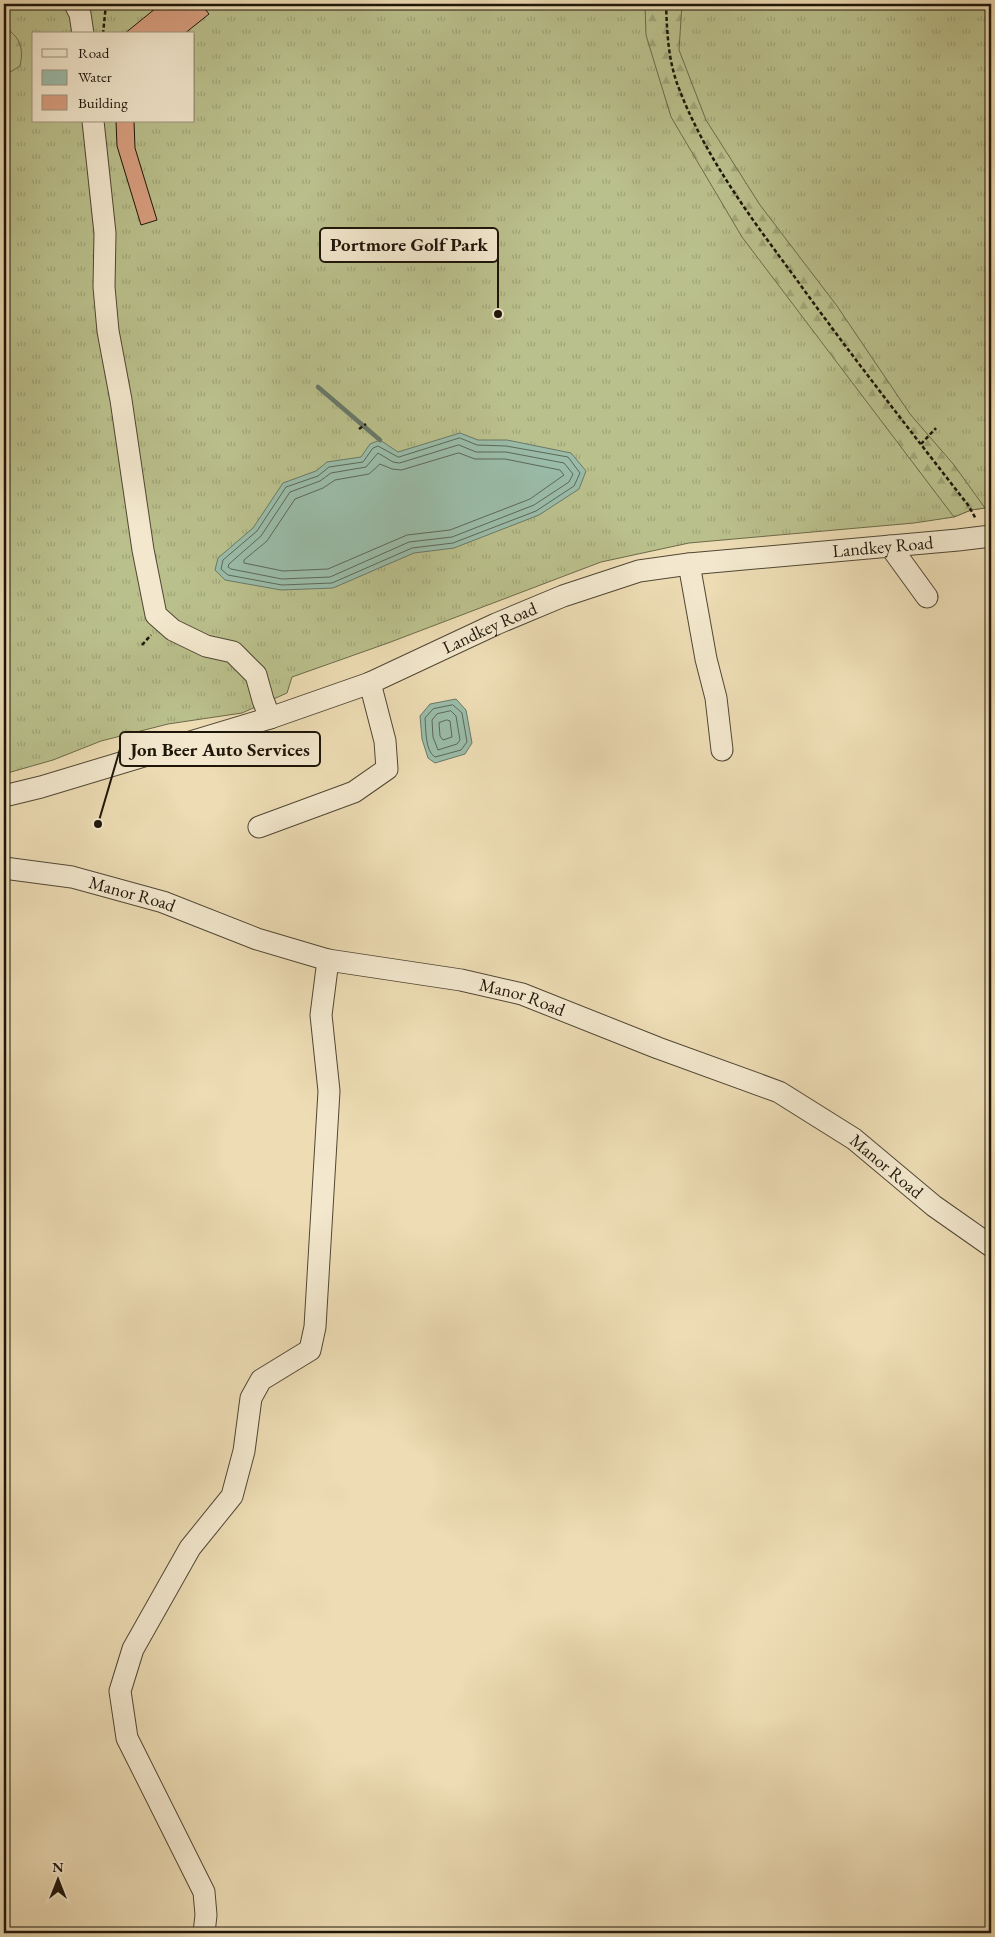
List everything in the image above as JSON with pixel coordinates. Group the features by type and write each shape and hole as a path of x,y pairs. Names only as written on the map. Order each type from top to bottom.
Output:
{"street":[{"path":"75,4 80,14 83,32"},
{"path":"93,122 105,233 104,287 108,331 143,550 156,615 173,630 206,646 232,652 256,675 270,718"},
{"name":"Landkey Road","path":"4,796 42,787 270,718 370,683 496,624 563,596 639,571 688,564 987,536"},
{"path":"890,546 927,597"},
{"path":"688,564 706,659 716,698 722,750"},
{"path":"260,827 354,792 387,769 385,741 370,683"},
{"name":"Manor Road","path":"4,868 72,877 163,902 257,939 328,960 461,980 522,994 658,1048 779,1092 854,1139 934,1206 991,1246"},
{"path":"204,1933 206,1915 204,1892 127,1738 120,1691 132,1649 190,1548 232,1496 244,1451 251,1398 261,1380 310,1350 315,1328 329,1091 320,1015 328,960"}],"path":[{"path":"103,32 106,4"},
{"path":"666,4 668,48 675,76 702,139 747,212 861,369 968,505 987,536"},
{"path":"4,214 8,211"},
{"path":"360,429 366,424"},
{"path":"921,444 936,428"}],"green space":[{"path":"4,4 991,4 991,507 971,510 954,517 914,523 689,543 601,562 388,643 292,677 287,693 242,713 168,724 101,741 53,760 4,774"},
{"path":"645,4 682,4 679,50 706,120 760,205 837,306 910,414 954,465 985,508 971,510 954,517 742,237 671,117 646,35"},
{"path":"4,27 20,43 21,53 20,66 4,76"}],"water":[{"path":"460,433 478,440 507,440 571,453 586,471 579,489 539,515 454,548 414,553 333,588 281,590 225,580 215,570 218,558 253,528 283,483 316,471 327,462 361,457 370,444 380,440 398,452"},
{"path":"456,699 466,710 472,743 465,754 435,763 428,758 422,739 420,716 430,704"}],"building":[{"path":"161,4 201,4 209,14 186,32 126,32"},
{"path":"116,122 134,122 135,148 157,220 141,225 117,146"}],"waterway":[{"path":"318,387 380,440"}],"place":[{"name":"Portmore Golf Park","path":"498,314"},
{"name":"Jon Beer Auto Services","path":"98,824"}]}
